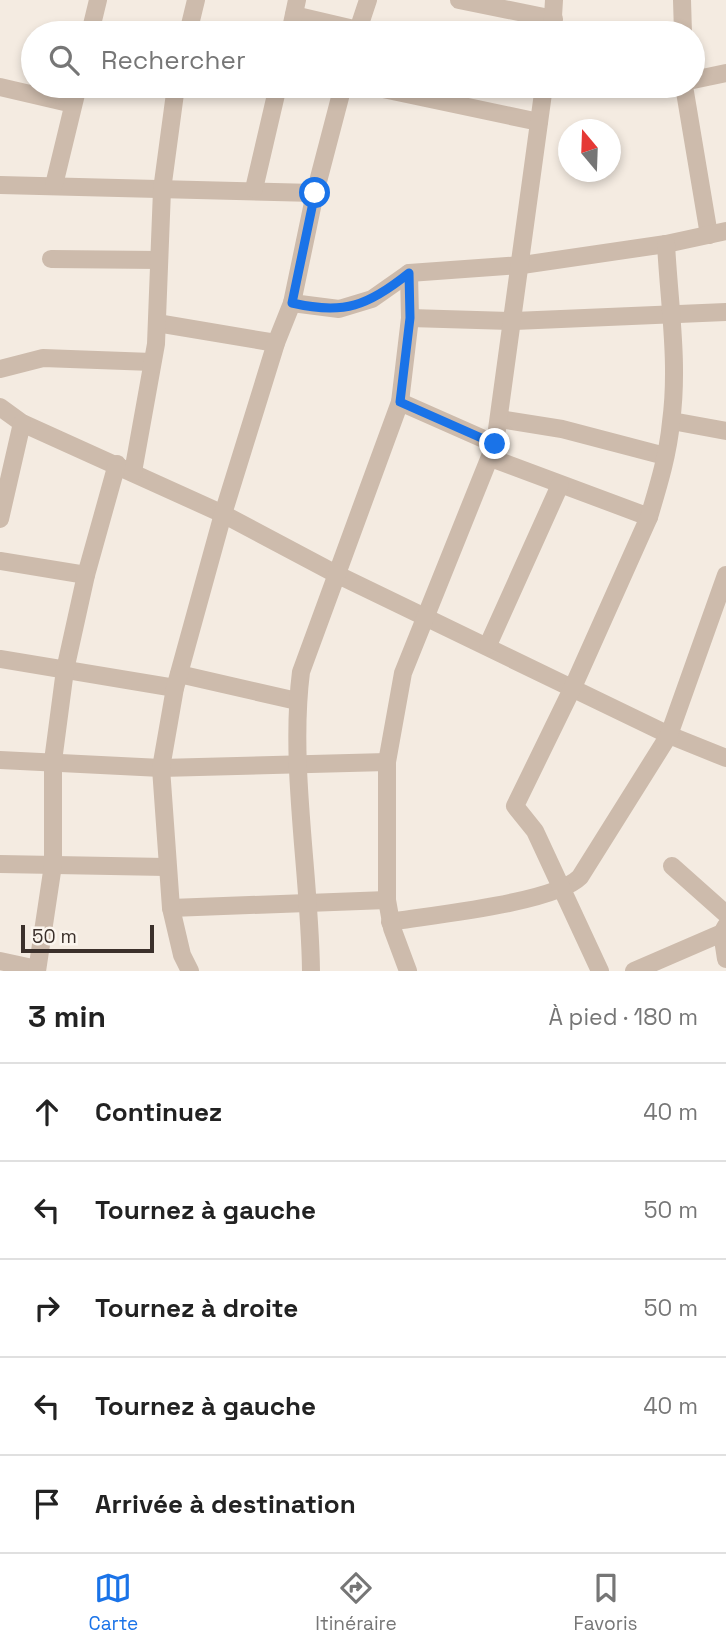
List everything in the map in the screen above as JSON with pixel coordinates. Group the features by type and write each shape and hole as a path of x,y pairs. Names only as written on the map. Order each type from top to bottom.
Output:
{"street":[{"path":"93,21 98,0"},
{"path":"191,21 196,0"},
{"path":"361,21 368,0"},
{"path":"459,0 535,21"},
{"path":"553,21 554,0"},
{"path":"682,0 683,21"},
{"path":"293,16 313,21"},
{"path":"705,77 726,73"},
{"path":"0,88 21,93"},
{"path":"46,98 73,104"},
{"path":"54,185 75,98"},
{"path":"0,961 37,970 53,865 53,761 65,670 86,575 125,468 152,362 157,323 162,190 174,98"},
{"path":"254,189 275,98"},
{"path":"190,971 182,955 171,908 160,768 177,681 223,514 276,343 292,303 315,193 340,98"},
{"path":"426,98 539,122"},
{"path":"408,971 390,922 387,900 387,762 401,681 493,451 522,265 542,98"},
{"path":"292,303 327,310 355,306 372,299 409,273 522,265 666,244 717,233 687,98"},
{"path":"0,185 162,190 254,189 315,193"},
{"path":"600,971 535,831 515,806 573,687 649,517 672,421 673,361 666,244"},
{"path":"51,259 159,260"},
{"path":"311,971 310,903 299,767 298,701 304,661 400,402 410,318 409,273"},
{"path":"410,318 514,321 726,313"},
{"path":"157,323 276,343"},
{"path":"0,369 43,358 152,362"},
{"path":"400,402 560,485 649,517"},
{"path":"0,407 22,423 223,514 336,574 488,645 668,735 726,758"},
{"path":"500,419 562,429 665,456"},
{"path":"672,421 726,431"},
{"path":"0,519 22,423"},
{"path":"488,645 560,485"},
{"path":"0,561 86,575"},
{"path":"390,922 476,908 563,889 585,871 668,735 726,575"},
{"path":"0,659 65,670 177,681 298,701"},
{"path":"0,760 160,768 299,767 387,762"},
{"path":"0,864 166,867"},
{"path":"672,866 726,915"},
{"path":"171,908 387,900"},
{"path":"634,971 724,930 726,959"}],"route":[{"path":"315,193 292,303 327,310 355,306 390,289 409,273 410,318 400,402 495,444"}]}
